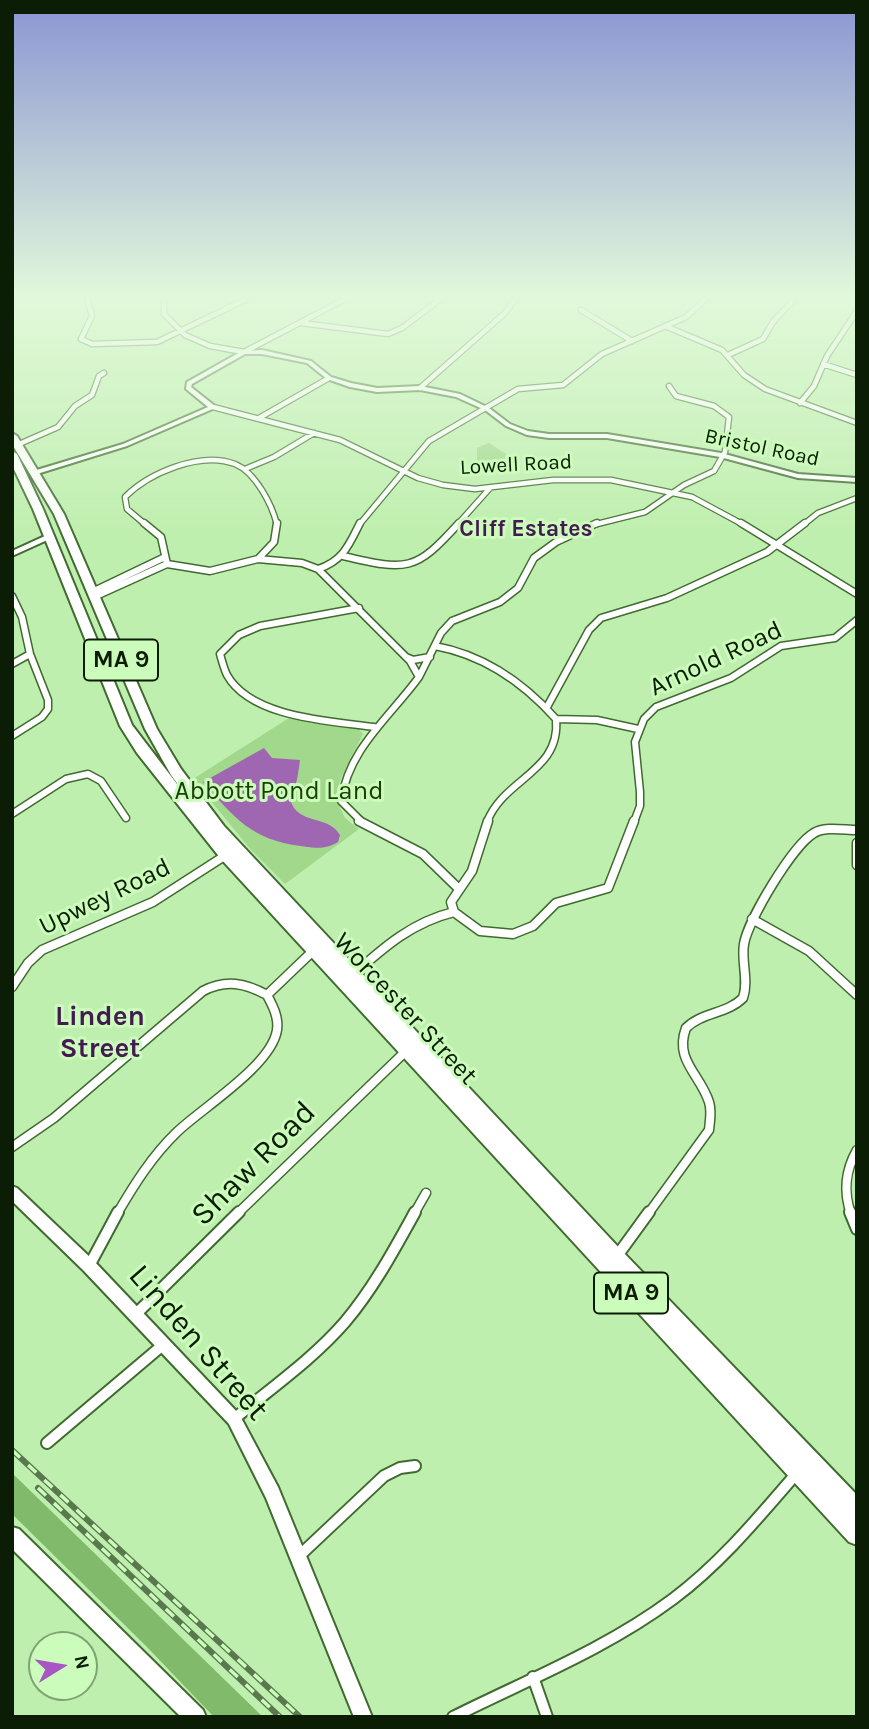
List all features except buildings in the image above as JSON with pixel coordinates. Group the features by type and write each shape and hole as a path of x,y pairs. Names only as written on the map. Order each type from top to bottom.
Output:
{"highway":[{"name":"Worcester Street","path":"14,445 43,485 67,531 147,721 183,782 219,830 857,1510"},
{"name":"Worcester Street","path":"14,445 18,474 29,488 131,734 226,855 857,1534"},
{"path":"29,488 43,485"},
{"path":"87,631 98,633 107,628"}],"main road":[{"path":"12,1536 196,1717"}],"street":[{"path":"14,445 47,434 58,427 75,406 92,394 98,378"},
{"name":"Lowell Road","path":"198,378 189,383 188,388 213,407 351,445 405,472 443,485 490,488 579,479 620,481 674,493 719,509 857,593"},
{"path":"258,418 329,378"},
{"name":"Bristol Road","path":"329,378 377,390 420,388 458,395 487,409 500,421 527,433 549,436 601,435 724,456 793,475 857,480"},
{"path":"420,388 432,378"},
{"path":"318,569 331,565 343,556 362,519 429,441 518,389 563,385 572,378"},
{"path":"748,378 759,386 857,423"},
{"path":"800,403 817,378"},
{"path":"458,888 445,880 423,854 356,820 341,801 341,789 364,742 374,727 399,704 419,677 441,633 452,621 500,602 518,588 534,558 556,542 596,523 645,512 712,473 724,456 729,416 714,406 676,396 669,386"},
{"path":"34,472 125,445 213,407"},
{"path":"245,469 274,457 314,433"},
{"path":"166,560 162,537 127,509 125,501 129,491 140,482 159,474 204,462 221,461 245,469 277,521 279,535 258,559"},
{"path":"343,556 400,564 421,561 485,497 490,488"},
{"path":"547,707 589,630 601,618 667,598 778,546 818,513 857,498"},
{"path":"12,554 50,537"},
{"path":"166,560 185,569 210,571 258,559 302,563 318,569 405,657 419,677"},
{"path":"93,594 166,560"},
{"path":"12,596 48,700 48,709 43,717 12,736"},
{"path":"359,608 309,619 258,625 233,637 220,654 222,670 252,701 278,711 374,727"},
{"name":"Arnold Road","path":"454,912 472,927 505,936 521,933 533,926 547,910 561,901 602,892 608,888 640,806 641,794 633,758 638,729 656,707 731,678 781,646 835,638 857,621"},
{"path":"354,974 416,924 431,916 454,912 451,902 474,867 487,818 497,802 549,758 558,736 556,719 547,707 478,658 435,646"},
{"path":"12,664 30,654"},
{"path":"405,657 412,660 429,657"},
{"path":"556,719 587,718 638,729"},
{"path":"12,814 65,779 87,774 94,775 107,789 126,818"},
{"path":"617,1257 709,1130 713,1110 708,1096 684,1062 682,1036 697,1020 730,1009 742,999 745,992 742,956 752,919 808,838 826,830 857,830"},
{"path":"857,843 857,865"},
{"name":"Upwey Road","path":"12,987 28,963 42,950 153,902 226,855"},
{"path":"752,919 780,931 809,949 857,995"},
{"path":"267,995 314,950"},
{"path":"12,1147 54,1118 118,1061 214,985 221,981 236,982 267,995 277,1020 276,1037 265,1054 176,1133 118,1211 89,1266"},
{"name":"Shaw Road","path":"136,1314 352,1101 408,1050"},
{"path":"857,1150 848,1163 844,1181 849,1214 857,1229"},
{"name":"Linden Street","path":"12,1192 165,1343 234,1419 272,1493 363,1717"},
{"path":"234,1419 343,1324 379,1275 426,1193"},
{"path":"47,1443 165,1343"},
{"path":"298,1557 311,1548 384,1476 400,1468 415,1466"},
{"path":"453,1717 608,1639 672,1600 726,1554 799,1471"},
{"path":"533,1677 547,1717"}],"green space":[{"path":"489,443 506,454 504,460 477,462 477,448"},
{"name":"Abbott Pond Land","path":"289,718 358,728 363,734 341,778 335,797 345,818 359,829 285,884 251,850 193,779"},
{"path":"12,1473 263,1717 214,1717 12,1514"}],"shaded area":[{"path":"264,748 272,758 300,760 296,785 290,799 299,813 335,829 340,835 338,842 315,848 269,838 234,816 203,782"}],"railway":[{"path":"12,1450 300,1717"},
{"path":"38,1488 280,1717"}],"district":[{"name":"Cliff Estates","path":"526,529"},
{"name":"Linden Street","path":"100,1033"}]}
